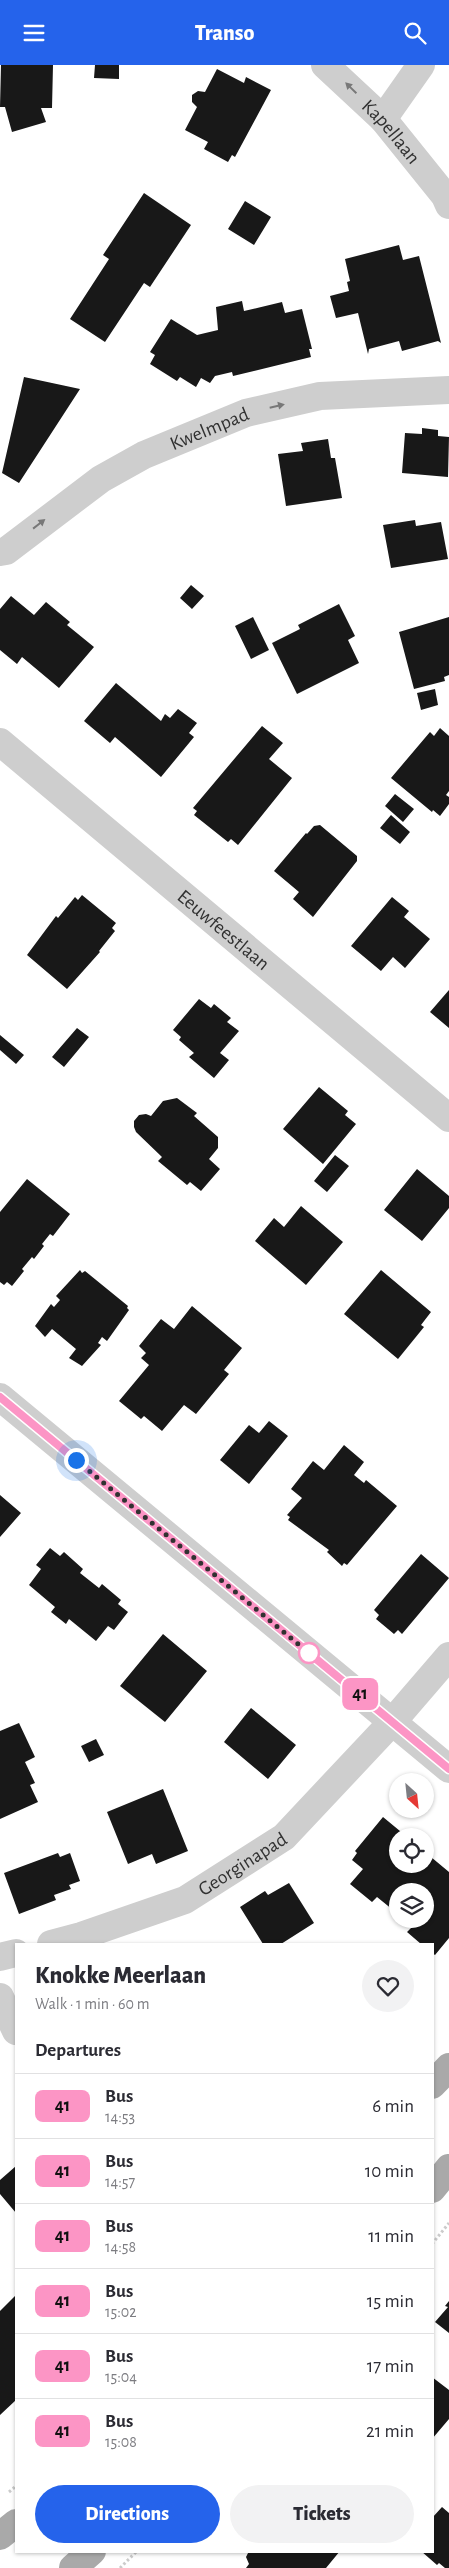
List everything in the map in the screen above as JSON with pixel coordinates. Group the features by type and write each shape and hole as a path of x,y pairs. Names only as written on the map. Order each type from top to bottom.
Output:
{"main road":[{"path":"434,2083 449,2067"},
{"path":"434,2187 449,2169"},
{"path":"0,2536 15,2524"},
{"path":"73,2568 90,2553"}],"street":[{"name":"Kapellaan","path":"325,65 383,119 445,196 449,205"},
{"path":"383,119 421,65"},
{"name":"Kwelmpad","path":"0,553 101,479 144,455 246,413 320,396 449,390"},
{"name":"Eeuwfeestlaan","path":"0,742 449,1118"},
{"path":"0,1397 449,1769"},
{"name":"Georginapad","path":"54,1943 81,1936 185,1900 284,1837 393,1721 449,1656"},
{"path":"0,1957 15,1953"},
{"path":"0,1997 15,2029"}],"path":[{"path":"434,2242 449,2223"},
{"path":"120,2568 136,2553"}],"building":[{"path":"1,65 53,65 52,108 41,108 46,122 12,132 5,107 0,107"},
{"path":"95,65 119,65 119,79 94,78"},
{"path":"217,69 244,83 246,77 271,90 235,157 232,155 228,162 204,149 208,142 185,130 197,107 192,102 192,95 198,91 205,92"},
{"path":"144,193 191,225 150,287 144,283 105,342 70,319 109,259 103,255"},
{"path":"245,201 271,217 254,245 228,229"},
{"path":"399,245 403,260 419,256 441,343 438,341 402,351 399,341 369,349 368,354 358,313 336,318 330,296 349,291 347,282 350,281 345,259"},
{"path":"242,301 244,311 282,302 285,313 302,309 312,349 309,349 311,357 233,376 232,372 215,376 210,383 201,378 196,387 180,377 177,381 150,364 155,355 150,352 171,319 197,335 218,330 216,307"},
{"path":"24,377 80,389 19,483 2,473"},
{"path":"422,428 438,430 438,436 449,437 448,477 402,473 405,433 422,434"},
{"path":"328,439 331,458 335,458 342,498 286,506 278,454 303,451 301,443"},
{"path":"415,520 416,526 441,522 448,559 391,568 383,525"},
{"path":"191,585 204,596 192,609 180,598"},
{"path":"11,596 34,615 46,602 70,622 67,625 94,647 59,688 22,657 17,664 0,650 0,609"},
{"path":"339,604 355,636 348,640 359,663 297,694 272,643 300,629 298,625"},
{"path":"253,617 269,650 251,659 235,626"},
{"path":"449,617 449,675 444,677 445,681 414,689 399,632"},
{"path":"116,683 161,721 165,714 170,718 178,709 197,723 189,733 194,737 161,777 115,737 110,743 84,721"},
{"path":"435,689 438,705 421,710 417,693"},
{"path":"262,726 283,743 269,759 292,778 238,845 231,839 228,842 194,815 197,811 193,808"},
{"path":"440,728 449,736 449,791 446,795 449,797 449,804 440,816 433,810 432,812 391,778 430,732 434,736"},
{"path":"395,794 414,809 403,822 385,806"},
{"path":"391,815 410,832 400,844 380,828"},
{"path":"320,825 357,856 357,861 313,917 293,899 299,892 274,871 306,833 314,826"},
{"path":"82,895 116,923 112,928 115,931 100,952 67,989 27,955 56,916 58,918 75,897 78,900"},
{"path":"392,897 409,911 404,917 430,939 405,968 393,957 381,971 351,946"},
{"path":"449,990 449,1028 430,1012"},
{"path":"199,999 211,1008 214,1004 231,1018 227,1022 239,1031 220,1053 229,1060 214,1078 189,1057 194,1053 179,1040 181,1037 173,1030"},
{"path":"77,1028 89,1037 64,1067 52,1057"},
{"path":"0,1035 24,1055 16,1064 0,1050"},
{"path":"319,1087 348,1111 345,1115 356,1124 323,1164 283,1129"},
{"path":"177,1098 197,1113 194,1116 218,1137 218,1148 209,1159 220,1169 201,1191 190,1182 187,1185 158,1161 162,1157 136,1132 134,1127 134,1121 139,1115 146,1114 151,1116 163,1101"},
{"path":"335,1155 349,1166 327,1192 314,1181"},
{"path":"417,1169 449,1196 449,1208 422,1241 384,1210"},
{"path":"27,1179 70,1214 53,1236 50,1234 42,1244 44,1246 34,1259 32,1257 22,1269 24,1271 12,1286 7,1282 4,1285 0,1282 0,1212"},
{"path":"301,1206 343,1242 306,1285 255,1241 274,1218 284,1227"},
{"path":"80,1270 82,1273 85,1271 128,1306 129,1310 107,1341 102,1337 98,1343 101,1345 82,1366 69,1358 76,1349 52,1329 45,1337 35,1326 51,1304 54,1307 60,1300 56,1296"},
{"path":"381,1270 431,1312 421,1325 424,1327 398,1359 344,1314"},
{"path":"192,1306 242,1348 224,1370 229,1374 196,1414 184,1405 162,1431 144,1416 141,1419 119,1401 149,1365 141,1358 146,1353 139,1346 161,1319 174,1329"},
{"path":"269,1421 288,1436 249,1484 220,1460 249,1425 259,1433"},
{"path":"344,1445 364,1462 354,1475 364,1483 366,1480 397,1506 347,1565 344,1563 342,1566 327,1552 329,1550 288,1520 290,1517 287,1515 302,1498 291,1489 313,1461 324,1470"},
{"path":"0,1495 21,1513 0,1537"},
{"path":"50,1548 60,1556 64,1552 83,1569 80,1573 99,1588 102,1584 121,1600 118,1604 128,1612 114,1630 108,1626 96,1641 69,1619 66,1624 51,1612 55,1607 29,1585 41,1569 36,1565"},
{"path":"421,1554 449,1578 402,1634 398,1630 394,1634 376,1619 379,1615 374,1610"},
{"path":"163,1634 207,1671 165,1722 120,1686"},
{"path":"251,1708 296,1745 268,1779 224,1742"},
{"path":"19,1723 35,1757 25,1762 35,1783 30,1785 38,1802 0,1819 0,1731"},
{"path":"96,1739 104,1755 89,1762 81,1746"},
{"path":"163,1789 188,1851 156,1864 152,1854 128,1864 107,1812"},
{"path":"383,1817 396,1828 389,1828 389,1873 434,1873 434,1860 449,1872 449,1938 435,1955 434,1943 420,1943 407,1932 411,1928 434,1928 434,1883 389,1883 389,1907 377,1897 372,1902 350,1884 363,1869 352,1860 357,1853 355,1851"},
{"path":"58,1853 60,1857 70,1853 80,1881 69,1885 71,1889 54,1895 56,1900 19,1914 4,1873"},
{"path":"289,1883 314,1923 283,1943 262,1943 240,1907 265,1891 268,1895"},
{"path":"15,2167 15,2212 0,2194 0,2180"},
{"path":"15,2296 15,2401 0,2415 0,2311"},
{"path":"449,2301 449,2333 435,2322 448,2307 445,2306"},
{"path":"434,2379 449,2390 449,2419 434,2437"},
{"path":"442,2507 449,2513 449,2568 445,2568 439,2563 437,2565 423,2553 434,2553 434,2516"},
{"path":"248,2553 338,2553 326,2568 246,2568 249,2564 246,2557"}],"bus line":[{"name":"41","path":"0,1397 449,1769"}],"route":[{"path":"76,1460 309,1653"}]}
